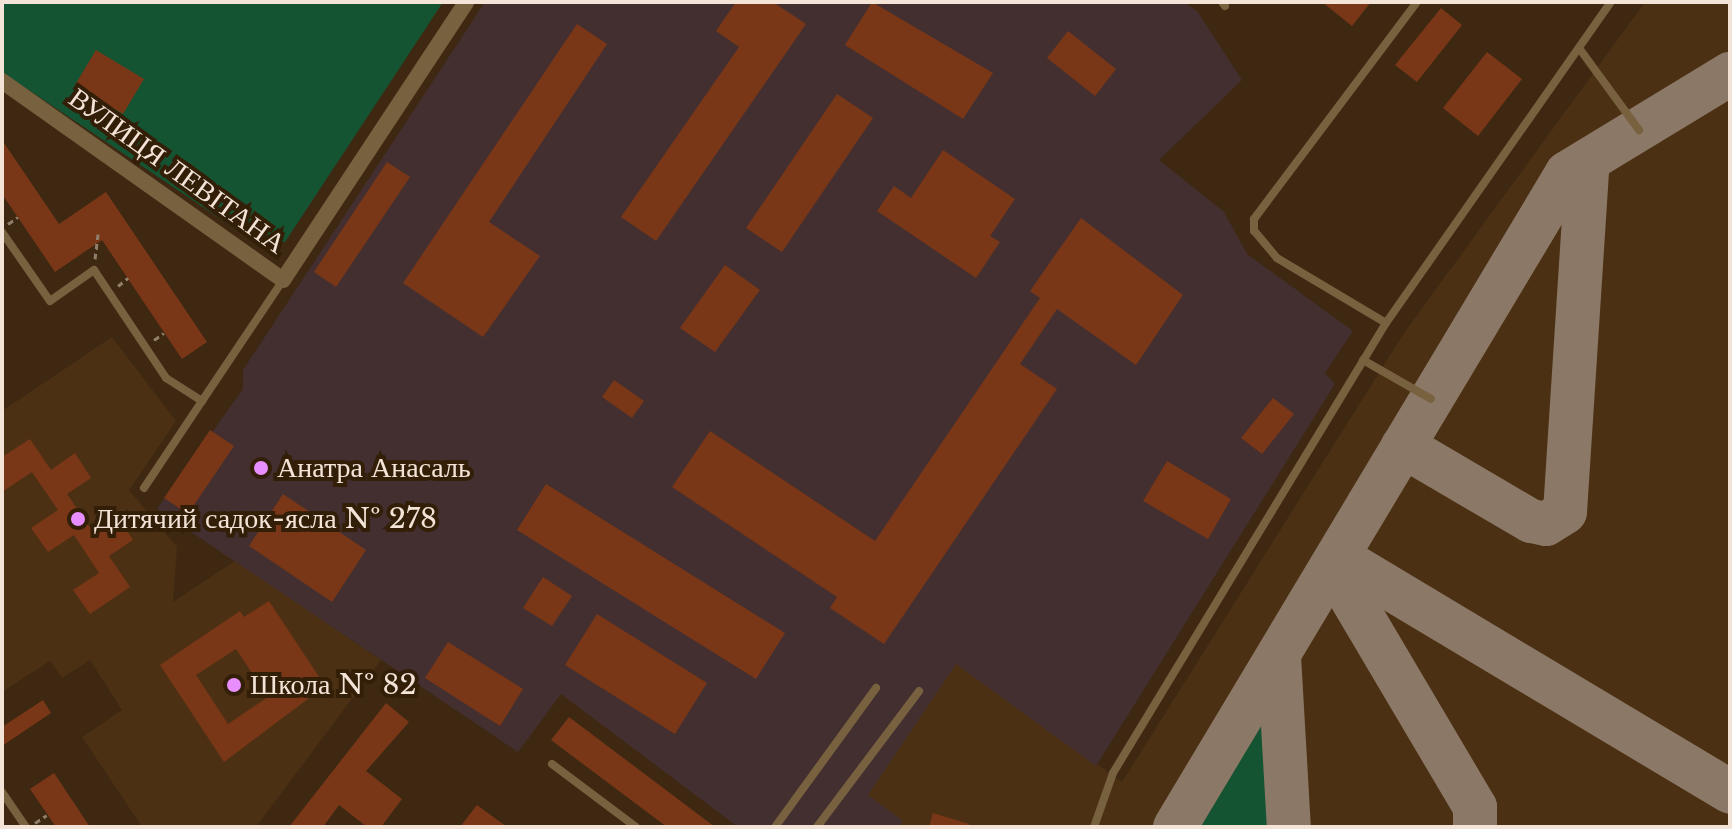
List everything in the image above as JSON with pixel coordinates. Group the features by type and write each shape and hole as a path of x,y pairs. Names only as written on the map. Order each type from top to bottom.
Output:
{"street":[{"name":"ВУЛИЦЯ ЛЕВІТАНА","path":"2,81 283,280 466,2"}],"lane":[{"path":"1386,323 1277,258 1254,231 1254,219 1417,2"},
{"path":"1094,827 1113,773 1386,323 1611,2"},
{"path":"1579,48 1639,130"},
{"path":"2,232 50,301 94,270 166,378 202,401"},
{"path":"144,488 283,280"},
{"path":"1363,360 1431,399"},
{"path":"775,827 876,688"},
{"path":"817,827 919,691"},
{"path":"552,764 636,827"},
{"path":"2,792 27,827"}],"path":[{"path":"94,270 98,234"},
{"path":"27,827 47,815"}],"shaded area":[{"path":"485,2 1184,2 1197,11 1242,80 1159,160 1224,212 1247,254 1353,331 1325,373 1335,384 1096,766 956,664 868,795 903,821 898,827 738,827 561,694 518,752 157,509 243,389 243,370"},
{"path":"1645,2 1730,2 1730,827 898,827 902,821 868,795 956,663 1122,782 1404,333"},
{"path":"112,337 176,421 129,490 177,547 173,602 235,561 381,660 256,827 142,827 82,737 122,710 90,660 62,678 50,661 2,692 2,411"}],"green space":[{"path":"2,2 443,2 285,242 258,244 2,72"},
{"path":"1262,711 1272,827 1190,827"}],"building":[{"path":"736,2 773,2 806,24 656,241 621,217 739,47 716,31"},
{"path":"872,2 993,73 963,119 845,45"},
{"path":"1322,2 1371,2 1352,26"},
{"path":"1441,8 1462,25 1417,82 1395,65"},
{"path":"577,24 607,44 489,222 540,256 483,337 403,283"},
{"path":"1068,31 1116,69 1095,96 1047,58"},
{"path":"96,50 144,79 123,114 75,85"},
{"path":"1487,52 1522,79 1478,136 1443,108"},
{"path":"837,94 873,118 782,252 746,228"},
{"path":"2,140 59,224 106,192 207,342 182,359 102,240 55,272 2,194"},
{"path":"943,150 1015,199 990,236 1000,242 976,278 877,211 894,186 911,198"},
{"path":"387,162 410,177 336,287 314,272"},
{"path":"1081,218 1183,295 1136,365 1057,309 1020,364 1057,389 884,644 830,608 837,597 672,487 710,431 875,541 1040,298 1030,291"},
{"path":"725,265 760,290 715,352 680,328"},
{"path":"614,380 644,401 632,418 602,397"},
{"path":"1273,398 1294,414 1262,454 1241,438"},
{"path":"210,430 234,446 188,514 164,498"},
{"path":"30,439 51,470 75,453 91,478 67,494 93,532 117,516 133,540 109,556 130,587 90,614 73,590 99,573 74,535 48,552 31,528 58,510 32,472 2,492 2,457"},
{"path":"1167,461 1231,499 1208,539 1143,501"},
{"path":"546,484 785,633 756,679 517,530"},
{"path":"283,494 366,550 332,602 249,546"},
{"path":"543,577 572,596 552,626 523,608"},
{"path":"269,601 325,686 224,762 160,665 240,611 244,617","holes":["236,649 268,697 228,724 196,675"]},
{"path":"597,614 707,683 675,734 565,665"},
{"path":"448,642 523,689 500,726 425,678"},
{"path":"43,700 51,713 2,746 2,727"},
{"path":"386,703 409,722 366,771 402,799 381,827 367,827 339,805 323,827 289,827"},
{"path":"569,717 715,827 667,827 551,740"},
{"path":"54,773 90,827 56,827 30,789"},
{"path":"477,805 507,827 460,827"},
{"path":"933,813 969,824 969,827 929,827"}],"taxiway":[{"path":"1175,827 1567,173 1730,74"},
{"path":"1403,446 1531,521 1546,524 1565,512 1588,161"},
{"path":"1338,557 1730,792"},
{"path":"1333,567 1475,807 1475,825"},
{"path":"1279,656 1289,827"}],"place":[{"name":"Анатра Анасаль","path":"261,468"},
{"name":"Дитячий садок-ясла № 278","path":"78,519"},
{"name":"Школа № 82","path":"234,685"}]}
